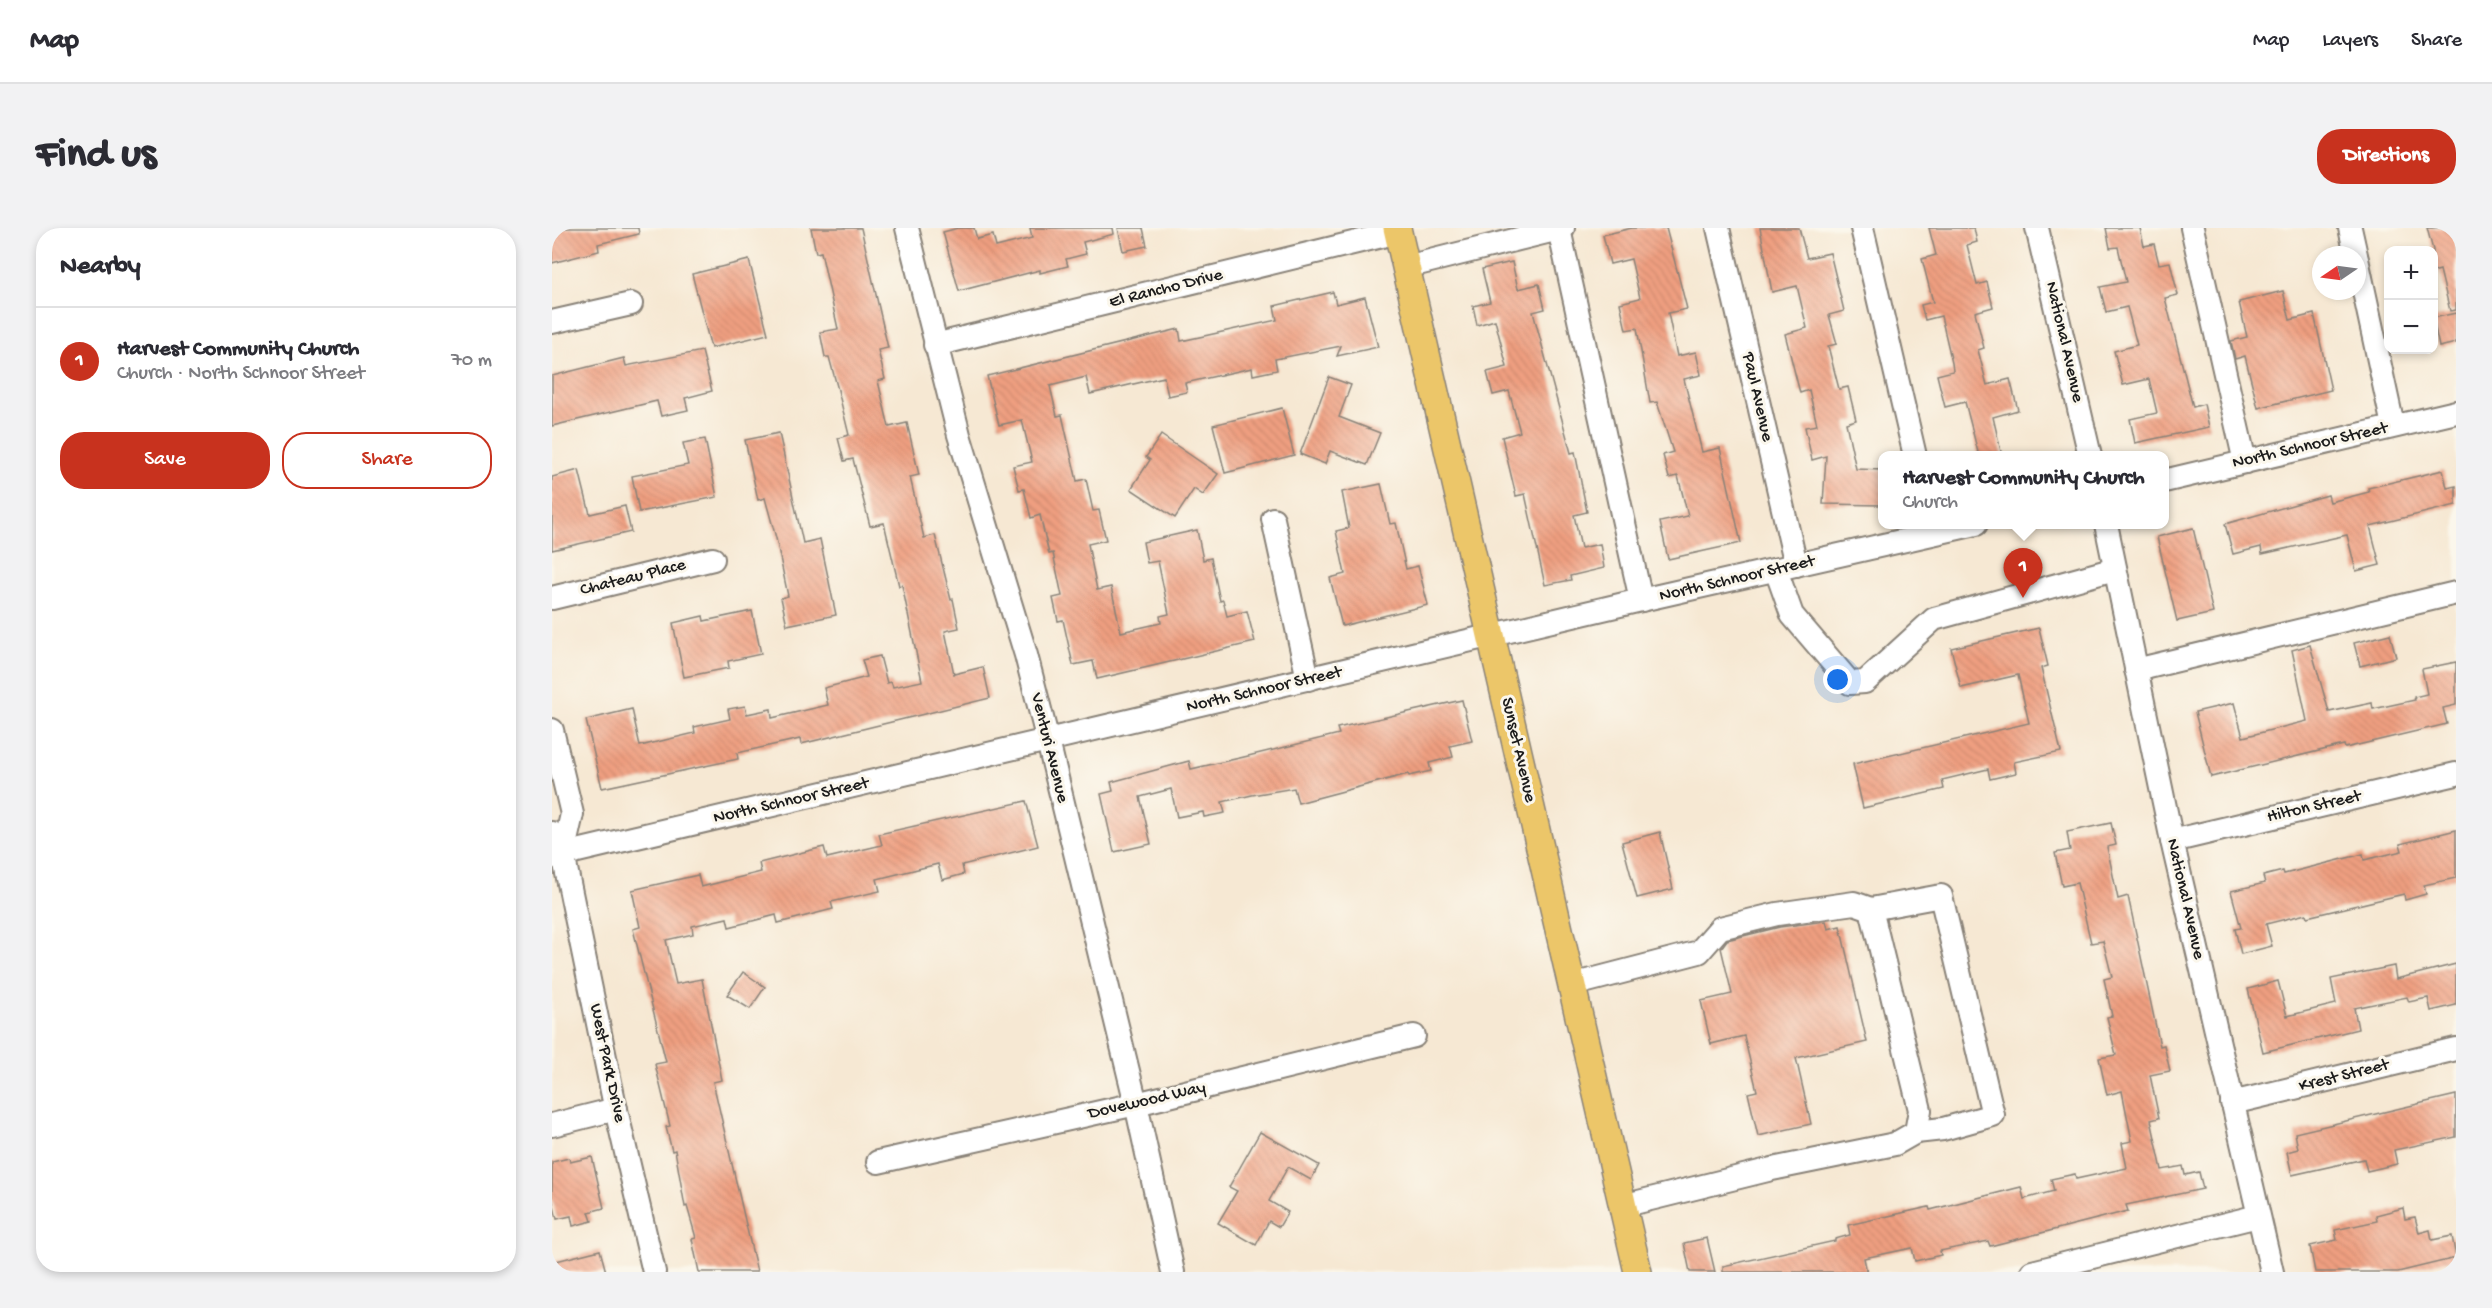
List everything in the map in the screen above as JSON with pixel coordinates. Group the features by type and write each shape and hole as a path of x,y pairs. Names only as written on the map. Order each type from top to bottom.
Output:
{"main road":[{"name":"Sunset Avenue","path":"1397,230 1638,1272"}],"street":[{"name":"Venturi Avenue","path":"907,228 935,345 1048,741 1136,1104 1173,1272"},
{"path":"1406,267 1561,228 1641,600"},
{"name":"Paul Avenue","path":"1718,228 1786,568 1792,615 1850,682 1865,682 1934,619 2115,569"},
{"path":"1862,228 1914,451"},
{"name":"National Avenue","path":"2037,228 2089,451"},
{"path":"2192,228 2245,462"},
{"path":"2350,228 2354,246"},
{"name":"El Rancho Drive","path":"935,345 1397,230"},
{"path":"2366,299 2393,426"},
{"path":"552,322 631,304"},
{"name":"North Schnoor Street","path":"2169,480 2456,412"},
{"path":"1273,519 1308,679"},
{"name":"North Schnoor Street","path":"558,855 1641,600 1786,568 1933,529"},
{"name":"National Avenue","path":"2107,529 2172,841 2272,1272"},
{"name":"Chateau Place","path":"552,598 713,559"},
{"path":"2136,670 2456,593"},
{"name":"West Park Drive","path":"552,730 572,814 558,855"},
{"name":"Hilton Street","path":"2172,841 2456,774"},
{"name":"West Park Drive","path":"552,833 654,1272"},
{"path":"1572,985 1699,952 1720,928 1777,914 1854,903 1871,909 1941,896 1993,1115 1943,1129 1916,1132 1895,1144 1772,1169 1622,1206"},
{"path":"1871,909 1920,1110 1916,1132"},
{"name":"Dovewood Way","path":"878,1162 1136,1104 1414,1036"},
{"name":"Krest Street","path":"2232,1103 2456,1049"},
{"path":"552,1125 616,1109"},
{"path":"2032,1272 2258,1216"}],"building":[{"path":"552,228 638,228 639,234 598,244 599,251 552,263"},
{"path":"811,228 861,228 888,348 878,350 885,379 878,381 889,427 907,423 919,475 910,477 924,538 935,535 951,600 953,599 959,628 945,631 954,674 983,667 990,698 801,744 800,739 737,753 738,759 602,788 586,720 632,709 640,746 695,733 694,727 730,719 728,709 745,706 747,714 771,709 772,718 828,705 824,688 867,677 862,660 880,656 887,683 891,682 893,687 922,681 902,585 899,586 884,523 870,526 853,459 844,461 838,438 849,435 829,357 825,357 820,332 838,329 821,252 816,253"},
{"path":"958,228 974,228 977,239 993,235 996,247 1032,238 1030,228 1113,228 1114,234 1083,242 1086,254 1066,259 1068,266 1040,273 1040,270 959,291 943,232"},
{"path":"1118,228 1143,228 1147,246 1123,251"},
{"path":"1632,228 1666,228 1687,309 1668,313 1677,356 1696,352 1701,375 1684,379 1702,452 1720,448 1741,543 1668,559 1660,522 1688,516 1678,476 1669,478 1663,455 1673,452 1657,402 1650,403 1637,328 1626,330 1620,303 1640,298 1631,259 1610,264 1603,235"},
{"path":"1760,228 1799,228 1807,258 1830,253 1844,311 1829,315 1837,344 1828,346 1839,389 1848,387 1856,420 1846,423 1856,469 1878,470 1878,505 1823,504 1826,456 1812,460 1805,427 1817,425 1809,390 1800,393 1785,334 1807,328 1797,286 1772,292"},
{"path":"1929,228 1974,228 1977,242 1967,245 1977,285 1987,282 1993,307 1975,312 1984,348 1978,350 1987,385 2010,379 2018,410 1993,417 2001,451 1978,451 1965,402 1945,407 1937,375 1953,371 1941,316 1925,320 1921,305 1933,302 1922,259 1936,255"},
{"path":"2106,228 2140,228 2144,246 2154,244 2159,264 2170,262 2178,295 2165,298 2193,407 2204,404 2209,427 2135,443 2130,419 2157,413 2149,379 2123,385 2114,351 2137,345 2127,307 2106,312 2100,287 2126,282 2118,247 2110,248"},
{"path":"2427,228 2456,228 2456,310 2450,311 2440,270 2438,271 2438,246 2432,246"},
{"path":"749,260 768,334 711,348 692,274"},
{"path":"1512,262 1518,289 1539,284 1545,309 1533,312 1571,453 1575,452 1587,512 1574,515 1581,548 1600,544 1604,568 1570,576 1571,580 1545,585 1525,494 1516,496 1502,437 1520,432 1509,391 1493,395 1487,372 1507,367 1495,320 1477,325 1473,306 1490,302 1482,269"},
{"path":"2283,291 2290,320 2314,314 2331,390 2258,408 2245,356 2235,359 2231,341 2247,337 2239,302"},
{"path":"1333,292 1336,304 1365,297 1378,347 1337,356 1341,346 1275,359 1277,370 1253,375 1252,368 1185,383 1187,392 1168,396 1164,377 1090,394 1086,377 1050,386 1057,416 1062,415 1077,481 1086,479 1093,511 1099,510 1106,540 1088,544 1097,590 1111,587 1121,632 1161,623 1160,616 1169,614 1158,561 1147,563 1143,542 1197,530 1203,560 1211,558 1220,601 1223,600 1227,616 1247,611 1255,642 1097,679 1093,661 1073,665 1063,620 1058,621 1053,598 1062,596 1053,553 1049,554 1040,515 1031,518 1024,489 1019,490 1013,466 1032,462 1022,420 999,425 987,376 1179,329 1181,341 1277,320 1274,306"},
{"path":"2456,313 2456,343 2439,347 2438,317"},
{"path":"702,351 712,391 685,398 688,410 661,416 657,401 552,426 552,376 624,358 626,366"},
{"path":"1329,377 1351,385 1339,417 1380,433 1367,465 1330,451 1325,464 1300,454"},
{"path":"1282,408 1294,455 1225,473 1213,425"},
{"path":"779,433 803,543 820,539 836,615 787,625 781,598 788,596 776,538 765,498 758,500 745,440"},
{"path":"1161,435 1218,474 1203,495 1194,489 1175,518 1131,489 1150,460 1146,457"},
{"path":"705,439 717,497 639,512 632,476 688,465 683,443"},
{"path":"579,470 590,514 625,506 631,532 552,550 552,477"},
{"path":"2443,470 2447,488 2456,486 2456,505 2370,526 2380,565 2356,571 2347,535 2262,554 2261,547 2233,554 2225,524 2328,495 2330,502 2369,492 2368,488"},
{"path":"1381,484 1390,524 1396,523 1406,569 1418,566 1428,605 1342,626 1330,578 1345,574 1336,531 1349,528 1342,492"},
{"path":"2193,528 2213,613 2177,621 2157,537"},
{"path":"752,611 761,654 728,661 729,668 684,677 673,623 703,616 704,621"},
{"path":"2039,628 2048,666 2041,668 2061,752 2014,762 2016,773 1990,779 1988,769 1942,780 1944,789 1863,808 1853,764 2029,723 2018,675 1961,688 1951,648"},
{"path":"2390,634 2396,657 2360,666 2354,643"},
{"path":"2310,645 2329,712 2372,703 2373,709 2415,700 2414,697 2427,694 2422,669 2456,662 2456,705 2443,708 2447,724 2345,748 2344,745 2211,777 2195,712 2234,703 2243,737 2307,721 2292,650"},
{"path":"1462,700 1472,741 1450,746 1453,757 1429,763 1431,771 1409,776 1408,774 1298,803 1294,788 1252,795 1222,802 1225,813 1204,817 1203,812 1177,817 1171,789 1140,797 1151,844 1114,852 1101,794 1113,791 1111,782 1189,761 1191,769 1244,757 1339,734 1337,728"},
{"path":"1026,801 1038,846 962,865 964,874 942,880 938,864 877,879 880,891 831,902 833,909 798,918 778,923 776,915 729,927 727,918 692,926 693,934 666,940 676,984 702,979 722,1080 713,1082 757,1272 699,1272 692,1239 696,1238 687,1206 685,1207 675,1150 672,1151 666,1127 670,1126 655,1064 666,1062 633,929 640,927 632,890 698,875 701,887 761,872 759,863 824,847 827,858 882,845 879,834"},
{"path":"2111,823 2116,845 2107,847 2118,899 2128,896 2160,1046 2164,1045 2170,1071 2150,1075 2159,1118 2151,1120 2162,1170 2183,1166 2185,1175 2199,1172 2203,1189 2126,1205 2128,1211 1990,1246 1988,1241 1940,1251 1941,1255 1915,1261 1912,1248 1864,1258 1867,1272 1723,1272 1723,1266 1835,1241 1835,1239 1850,1235 1848,1225 1929,1207 1930,1210 2021,1187 2024,1199 2054,1191 2051,1179 2075,1174 2076,1179 2127,1168 2122,1143 2132,1141 2122,1091 2107,1095 2099,1058 2116,1055 2107,1017 2112,1016 2104,979 2112,977 2103,941 2091,943 2077,883 2062,886 2055,853 2070,850 2067,832"},
{"path":"2456,830 2456,878 2424,885 2426,894 2405,900 2404,894 2307,917 2306,914 2266,924 2272,946 2241,954 2235,929 2241,928 2231,891 2265,883 2263,876 2283,871 2284,874 2363,854 2364,860 2402,851 2400,844"},
{"path":"1660,832 1673,889 1637,898 1622,842"},
{"path":"1826,921 1828,929 1840,926 1867,1042 1796,1058 1811,1124 1758,1136 1748,1093 1757,1091 1744,1036 1711,1044 1701,1001 1732,994 1721,948 1727,940 1780,927"},
{"path":"2456,964 2456,1005 2431,1011 2428,998 2409,1002 2407,997 2354,1008 2358,1029 2263,1052 2248,989 2278,981 2287,1016 2336,1004 2331,979 2394,966 2396,979"},
{"path":"743,972 765,987 750,1009 727,995"},
{"path":"2456,1095 2456,1137 2394,1150 2397,1164 2367,1171 2364,1159 2292,1175 2287,1152 2298,1149 2295,1133"},
{"path":"1260,1132 1319,1165 1311,1180 1288,1167 1269,1201 1288,1212 1279,1227 1269,1221 1256,1245 1218,1223 1237,1191 1229,1187"},
{"path":"592,1157 604,1208 589,1212 592,1221 573,1226 571,1216 557,1219 552,1199 552,1162 569,1158 570,1162"},
{"path":"2403,1208 2405,1219 2415,1217 2419,1233 2430,1230 2432,1240 2452,1236 2456,1258 2398,1272 2315,1272 2310,1246 2337,1240 2335,1230 2377,1221 2376,1215"},
{"path":"1707,1238 1715,1272 1690,1272 1684,1243"},
{"path":"600,1250 606,1272 552,1272 552,1262"}],"place":[{"name":"Harvest Community Church","path":"2023,598"}]}
